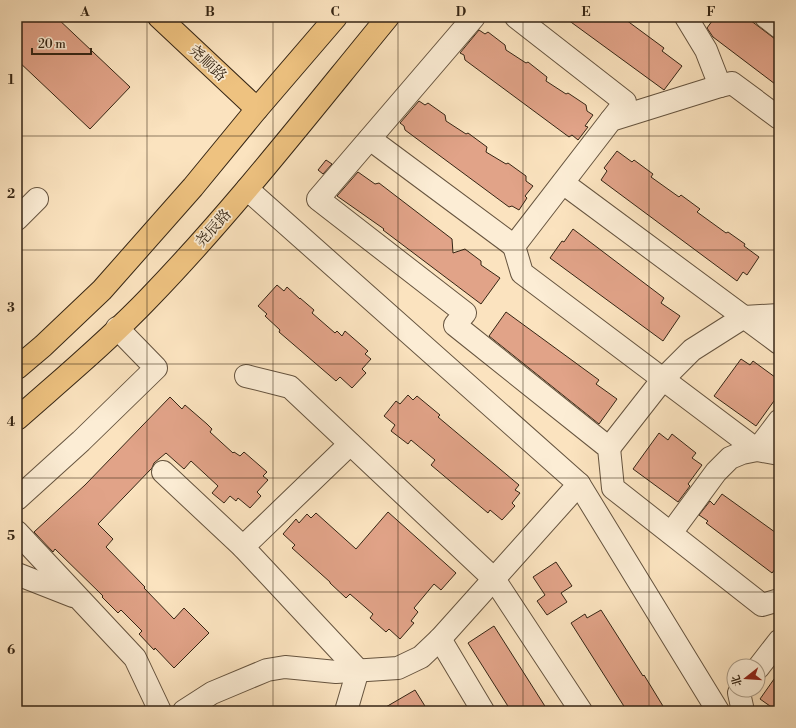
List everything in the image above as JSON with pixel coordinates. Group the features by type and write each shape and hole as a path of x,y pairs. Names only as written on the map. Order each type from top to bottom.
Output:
{"main road":[{"name":"尧顺路","path":"159,17 257,109"},
{"path":"17,368 43,346 102,290 194,187 257,109 336,17"},
{"name":"尧辰路","path":"17,419 80,364 148,299 247,189 388,17"}],"street":[{"path":"474,17 318,199 465,313 455,325 609,448"},
{"path":"514,246 625,102 516,17"},
{"path":"686,17 706,50 720,86"},
{"path":"766,17 779,27"},
{"path":"611,120 732,83 779,118"},
{"path":"370,139 514,246 522,273 757,450"},
{"path":"563,183 779,343"},
{"path":"247,189 579,484 718,711"},
{"path":"17,219 37,199"},
{"path":"779,315 744,317 692,350 664,379 609,448 613,488 762,605 779,600"},
{"path":"17,499 81,441 156,368 118,328"},
{"path":"246,376 290,387 494,579 581,711"},
{"path":"757,450 779,421"},
{"path":"243,547 350,444"},
{"path":"671,534 716,472 730,458 742,452 757,450 779,454"},
{"path":"163,472 243,547 358,670"},
{"path":"189,709 212,693 267,670 285,667 336,672 398,668 421,657 440,639 579,484"},
{"path":"17,532 135,658 160,711"},
{"path":"17,574 78,597"},
{"path":"440,639 483,711"},
{"path":"766,658 779,641"},
{"path":"346,711 358,670"},
{"path":"740,698 743,711"}],"building":[{"path":"17,17 56,17 130,87 90,129 17,60"},
{"path":"564,17 622,17 664,48 662,51 682,66 664,90"},
{"path":"715,17 746,17 779,42 779,87 713,37 707,28"},
{"path":"479,30 485,34 488,32 505,45 506,50 526,63 528,62 547,77 546,81 586,105 587,111 593,115 585,126 588,127 578,140 572,135 569,137 465,60 464,55 460,53"},
{"path":"419,101 425,105 428,103 445,115 446,121 466,134 468,133 487,147 486,152 506,164 508,163 526,176 526,181 533,186 525,196 527,198 519,210 512,206 509,207 405,130 404,126 400,123"},
{"path":"617,151 632,162 634,160 653,174 651,177 679,197 681,195 700,209 697,212 726,233 728,232 745,244 744,246 759,257 747,275 743,272 737,281 601,180 607,171 604,168"},
{"path":"326,160 332,164 323,174 318,170"},
{"path":"358,172 375,184 379,183 452,239 453,253 465,249 481,261 481,265 500,278 481,304 383,230 384,229 337,196"},
{"path":"573,229 664,298 661,303 680,316 663,341 550,258"},
{"path":"277,285 284,291 287,287 314,310 312,313 335,333 337,331 342,336 345,331 368,351 365,354 371,359 362,369 366,373 352,388 340,377 336,381 279,332 280,330 265,316 267,314 258,306"},
{"path":"506,312 599,380 596,384 617,399 599,424 489,336"},
{"path":"741,359 750,365 753,361 779,380 779,394 756,426 714,396"},
{"path":"408,395 413,400 417,396 440,415 438,417 519,485 515,490 520,493 512,503 515,506 502,520 490,510 488,513 431,465 435,460 411,440 408,444 391,431 395,425 384,416 396,401 400,404"},
{"path":"170,397 182,409 185,405 207,424 212,429 210,432 233,453 234,452 240,456 244,452 267,472 263,476 268,480 257,492 261,496 250,508 238,498 236,501 230,496 224,503 212,493 218,486 191,461 184,469 166,453 154,463 152,468 98,524 113,539 106,547 174,619 184,608 209,633 174,668 139,634 142,631 121,610 118,613 102,597 103,596 55,549 53,552 34,532 85,485"},
{"path":"659,433 668,440 672,434 696,453 692,458 702,465 688,484 690,486 678,502 633,469"},
{"path":"722,494 779,535 779,564 772,573 706,523 708,521 699,515 710,501 714,505"},
{"path":"388,512 456,573 441,590 434,584 414,608 418,612 411,621 414,623 400,639 389,629 386,632 370,618 373,614 350,594 346,598 292,548 295,545 283,534 296,519 299,523 307,514 311,518 316,513 356,549"},
{"path":"556,562 572,586 561,593 567,602 547,615 537,601 545,595 533,577"},
{"path":"601,610 666,711 627,711 571,623 585,614 587,618"},
{"path":"494,626 548,711 511,711 468,643"},
{"path":"779,672 779,711 760,699 766,698 766,690"},
{"path":"415,690 428,711 379,711"}]}
